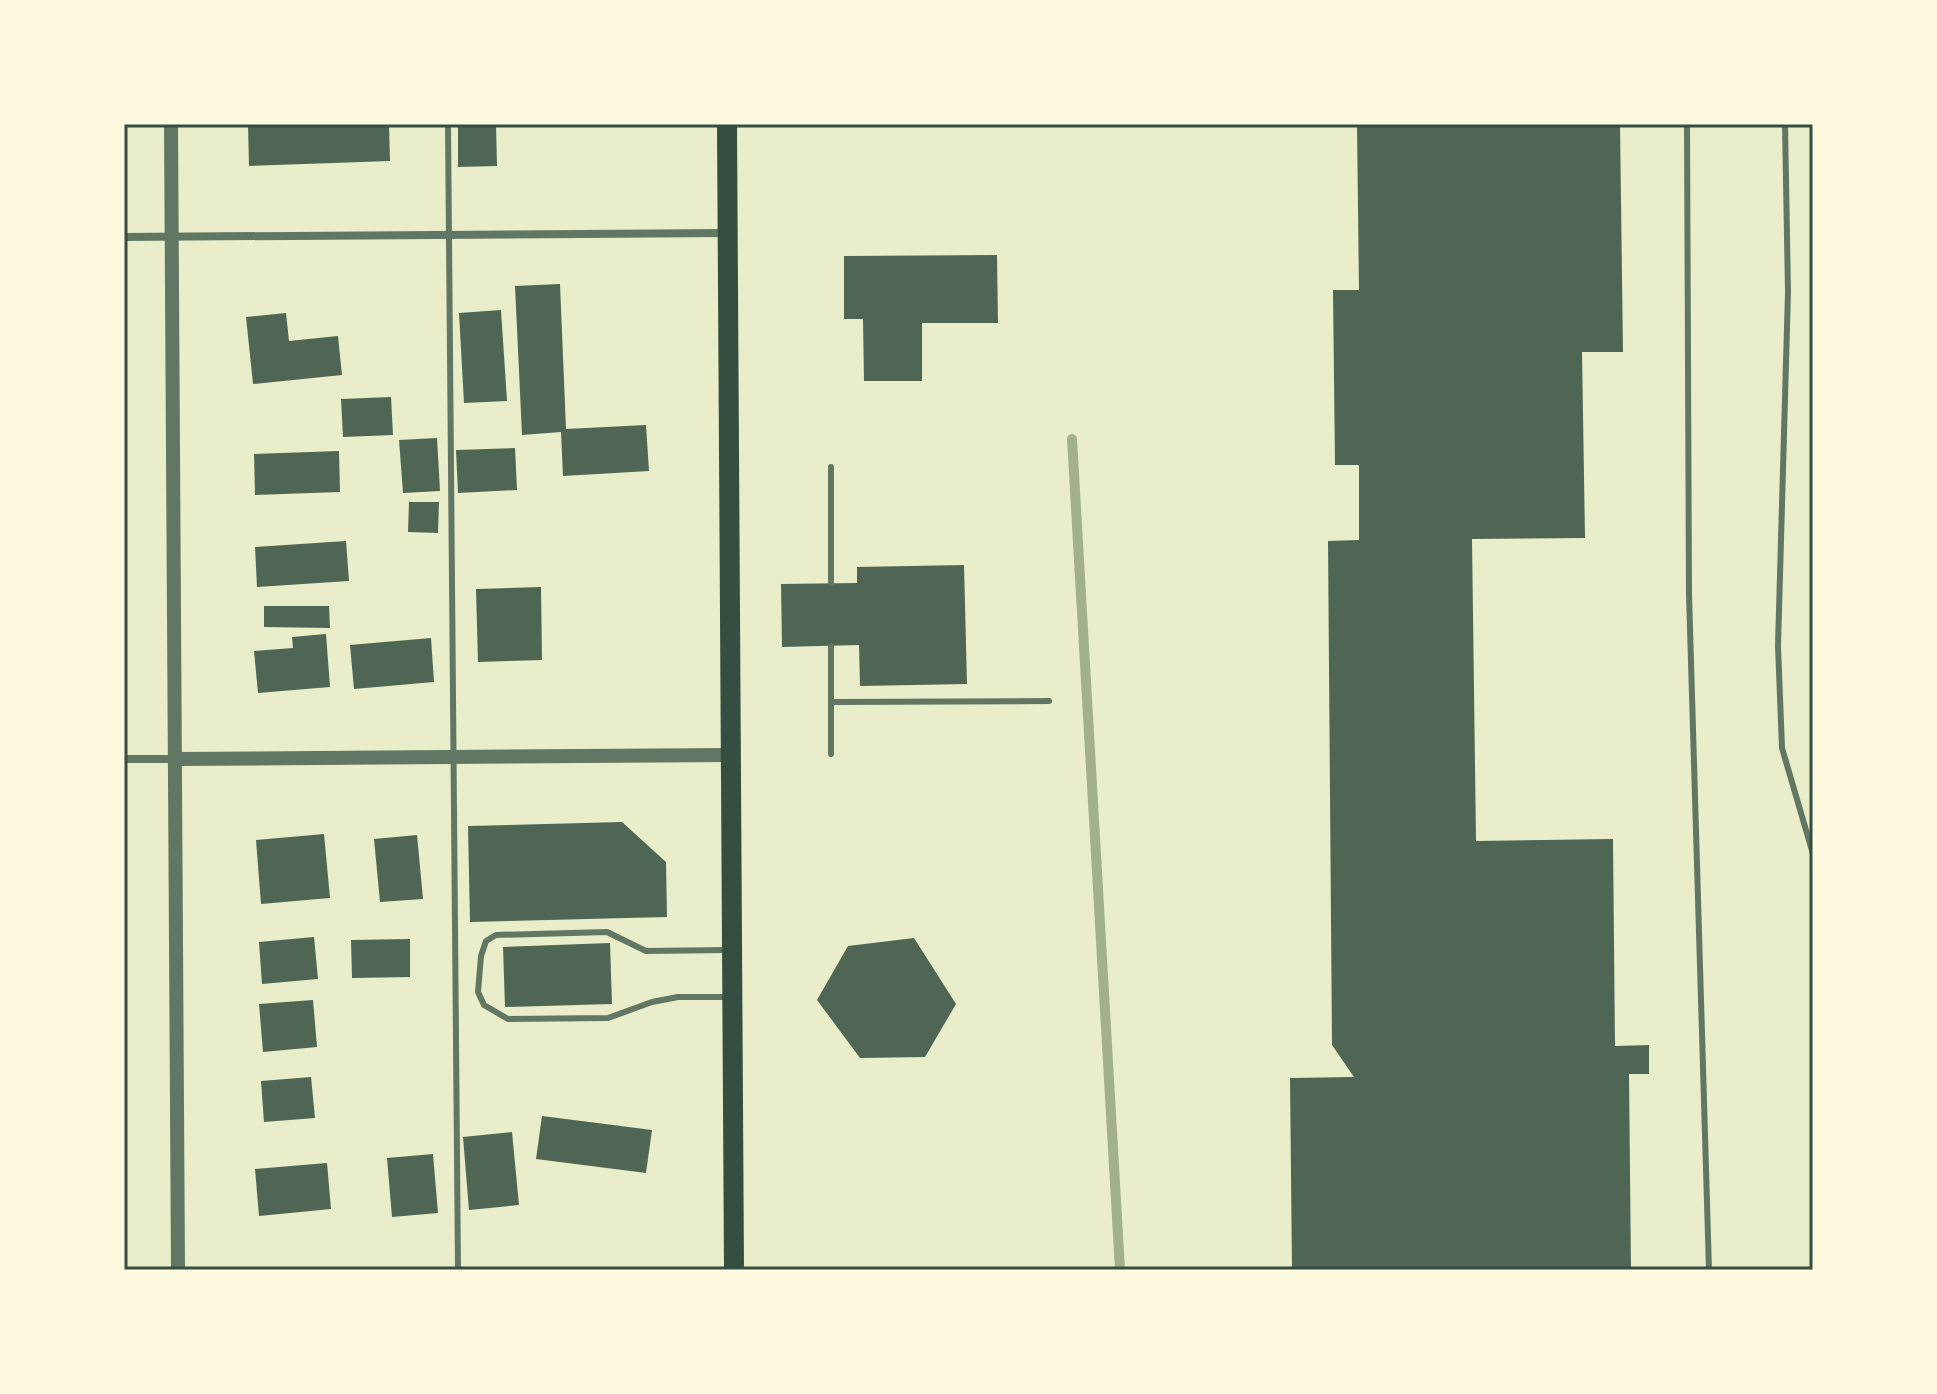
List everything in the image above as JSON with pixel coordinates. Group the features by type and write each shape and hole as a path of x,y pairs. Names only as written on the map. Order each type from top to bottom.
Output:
{"main road":[{"path":"727,124 734,1270"}],"street":[{"path":"171,124 178,1270"},
{"path":"124,237 727,233"},
{"path":"124,759 730,755"}],"lane":[{"path":"448,124 458,1270"},
{"path":"1687,124 1689,594 1709,1270"},
{"path":"1785,124 1788,292 1778,646 1782,748 1813,854"},
{"path":"831,467 831,583"},
{"path":"831,646 831,754"},
{"path":"831,702 1049,701"},
{"path":"732,950 646,951 607,932 496,935 486,941 481,956 478,992 484,1005 508,1019 608,1018 652,1002 678,997 732,997"}],"building":[{"path":"389,124 390,161 249,166 248,125"},
{"path":"458,124 496,124 497,166 458,167"},
{"path":"1357,124 1620,124 1623,352 1582,352 1585,538 1472,539 1476,841 1613,839 1615,1046 1649,1045 1649,1074 1629,1074 1631,1270 1292,1270 1290,1078 1354,1077 1332,1045 1328,541 1359,540 1359,465 1335,465 1333,290 1359,290"},
{"path":"997,255 998,323 922,323 922,381 864,381 863,319 844,319 844,256"},
{"path":"560,284 566,429 646,425 649,471 563,476 561,432 522,435 515,286"},
{"path":"501,310 507,401 464,403 459,313"},
{"path":"286,313 289,341 338,336 342,375 253,384 246,317"},
{"path":"391,397 393,435 343,437 341,399"},
{"path":"437,438 440,491 403,493 399,440"},
{"path":"515,448 517,490 458,493 456,450"},
{"path":"339,451 340,492 255,495 254,454"},
{"path":"409,502 439,502 438,533 408,532"},
{"path":"346,541 349,581 257,587 255,547"},
{"path":"964,565 967,684 860,686 859,645 782,647 781,584 857,583 857,567"},
{"path":"541,587 542,660 478,662 476,589"},
{"path":"264,606 329,606 330,628 264,627"},
{"path":"326,634 330,687 258,693 254,651 293,648 292,637"},
{"path":"431,638 434,682 354,689 350,645"},
{"path":"622,822 666,862 667,917 470,922 468,826"},
{"path":"324,834 330,898 261,904 256,840"},
{"path":"417,835 423,899 380,902 374,839"},
{"path":"314,937 318,979 262,984 259,942"},
{"path":"914,938 956,1004 925,1057 860,1058 817,1000 848,946"},
{"path":"410,939 410,977 352,978 351,940"},
{"path":"610,943 612,1004 505,1007 503,947"},
{"path":"313,1000 317,1047 263,1052 259,1004"},
{"path":"311,1077 315,1118 264,1122 261,1081"},
{"path":"542,1116 652,1130 646,1173 536,1159"},
{"path":"512,1132 519,1205 469,1210 463,1137"},
{"path":"433,1154 438,1213 392,1217 387,1158"},
{"path":"327,1163 331,1209 259,1216 255,1169"}],"waterway":[{"path":"1072,439 1120,1270"}]}
